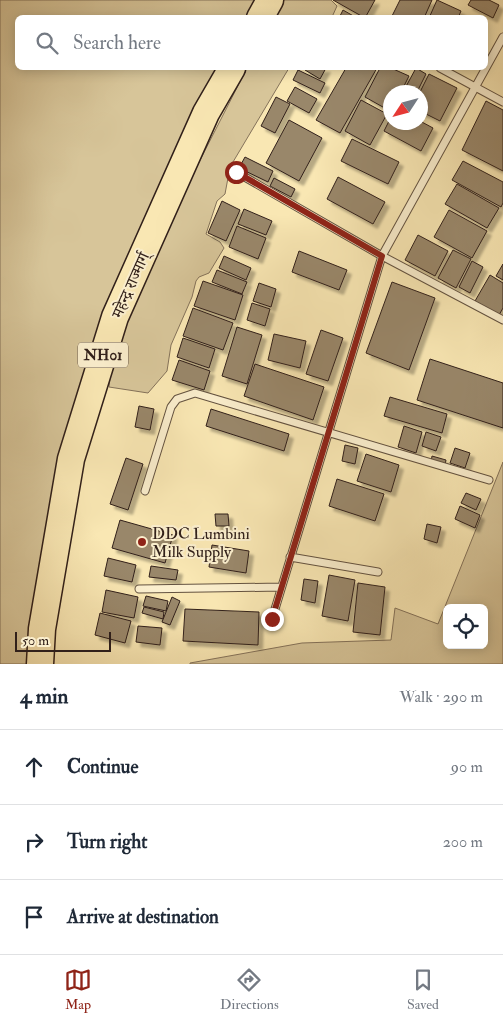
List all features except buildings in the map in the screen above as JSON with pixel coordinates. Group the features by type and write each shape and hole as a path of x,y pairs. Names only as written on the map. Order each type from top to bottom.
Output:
{"highway":[{"path":"262,15 270,0"},
{"name":"महेन्द्र राज्मार्ग्","path":"40,664 42,629 71,459 115,317 206,113 231,70"}],"lane":[{"path":"488,64 503,37"},
{"path":"444,70 503,102"},
{"path":"272,619 382,256 485,70"},
{"path":"236,172 382,256 503,320"},
{"path":"145,491 170,407 177,398 194,393 489,480"},
{"path":"290,557 378,572"},
{"path":"139,588 281,587"}],"shaded area":[{"path":"0,0 262,0 253,15 15,15 15,70 224,70 103,323 32,664 0,664"},
{"path":"284,0 331,0 337,6 333,15 276,15"},
{"path":"246,70 288,70 230,167 225,194 217,201 206,234 220,242 224,248 209,273 199,277 196,281 192,297 171,345 167,371 148,393 109,387 111,368 120,335 168,223"},
{"path":"503,462 503,664 190,664 302,643 391,640 395,608 438,624 443,612 443,649 488,649 488,604 446,604"}],"place":[{"name":"DDC Lumbini Milk Supply","path":"142,542"}],"route":[{"path":"236,172 382,256 272,619"}]}
